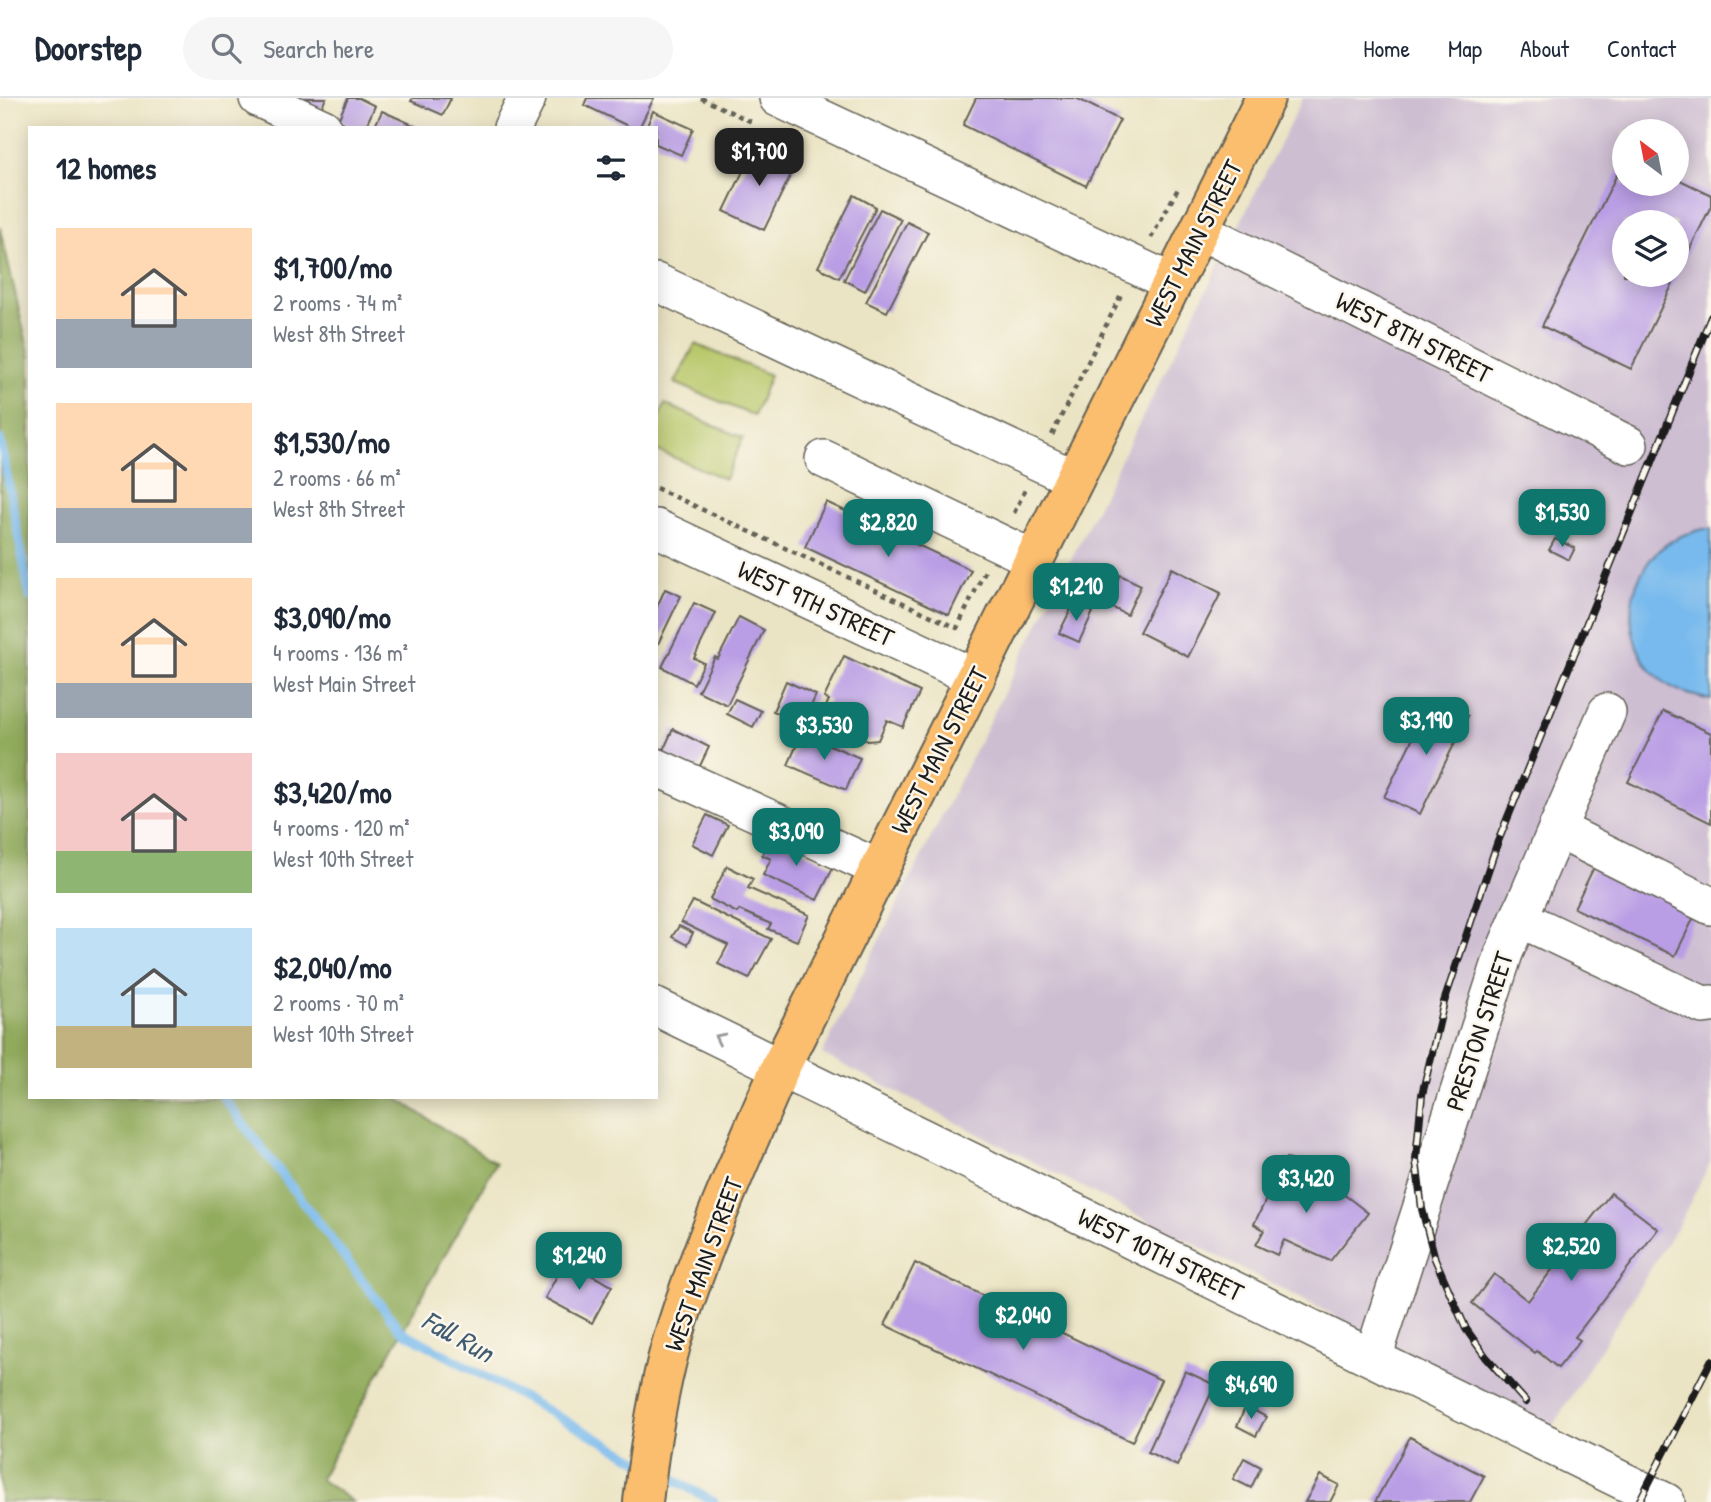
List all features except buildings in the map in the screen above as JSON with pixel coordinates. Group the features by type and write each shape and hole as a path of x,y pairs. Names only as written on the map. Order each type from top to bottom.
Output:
{"main road":[{"name":"WEST MAIN STREET","path":"643,1502 655,1416 671,1345 717,1214 780,1068 1265,98"}],"street":[{"path":"258,98 319,126"},
{"path":"513,126 527,98"},
{"path":"778,98 1173,283"},
{"name":"WEST 8TH STREET","path":"1199,230 1629,445"},
{"path":"658,283 1075,479"},
{"path":"824,459 1035,559"},
{"name":"WEST 9TH STREET","path":"658,529 976,678"},
{"name":"PRESTON STREET","path":"1373,1358 1504,953 1606,712"},
{"path":"658,768 880,869"},
{"path":"1557,829 1711,906"},
{"path":"1519,918 1703,1005 1711,1004"},
{"name":"WEST 10TH STREET","path":"658,1008 1666,1502"}],"shaded area":[{"path":"1303,98 1711,98 1711,1161 1680,1222 1552,1427 822,1054"}],"green space":[{"path":"0,227 28,348 28,1099 398,1099 496,1163 320,1479 353,1502 0,1502"},
{"path":"695,344 770,375 754,416 675,383"},
{"path":"665,404 743,438 725,479 658,451 658,419"}],"water":[{"path":"1711,529 1711,700 1679,691 1661,680 1646,664 1637,646 1632,626 1632,605 1646,566 1659,550 1677,538"}],"waterway":[{"name":"Fall Run","path":"0,439 28,586"},
{"name":"Fall Run","path":"225,1099 400,1330 639,1461"},
{"name":"Fall Run","path":"658,1471 714,1502"}],"railway":[{"path":"1526,1402 1486,1357 1466,1329 1435,1259 1422,1209 1416,1159 1422,1095 1444,1002 1497,844 1711,317"},
{"path":"1639,1502 1711,1361"}]}
